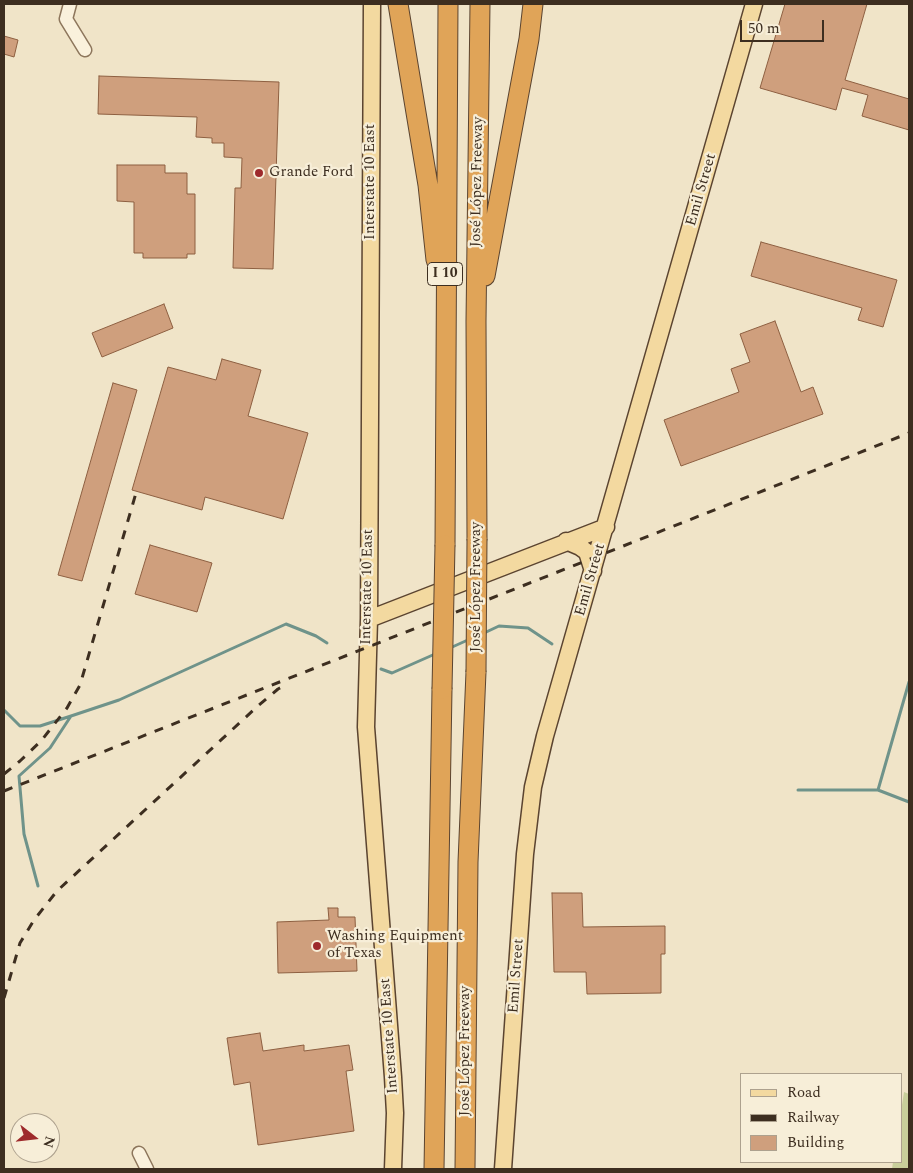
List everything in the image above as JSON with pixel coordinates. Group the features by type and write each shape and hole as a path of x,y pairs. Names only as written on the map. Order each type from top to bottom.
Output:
{"highway":[{"path":"398,4 428,185 433,241 445,314"},
{"name":"José López Freeway","path":"434,1169 445,545 448,4"},
{"name":"José López Freeway","path":"465,1169 468,862 476,672 476,321 480,4"},
{"path":"476,321 534,4"}],"main road":[{"name":"Interstate 10 East","path":"372,4 369,619 366,727 393,1077 395,1113 393,1169"},
{"name":"Emil Street","path":"503,1169 525,854 533,787 545,736 594,571 754,4"},
{"path":"369,619 606,527"},
{"path":"566,541 580,546 587,552 594,571"}],"street":[{"path":"70,4 66,19 85,50"},
{"path":"139,1153 147,1169"}],"green space":[{"path":"904,1092 909,1094 909,1169 892,1169 893,1163 903,1163"}],"building":[{"path":"785,4 867,4 845,80 909,99 909,130 862,116 868,95 842,88 836,110 760,88"},
{"path":"4,36 18,40 14,57 4,54"},
{"name":"Grande Ford","path":"99,76 279,82 273,269 233,268 235,188 241,188 242,158 224,157 224,143 212,143 212,138 196,137 197,117 98,114"},
{"path":"117,165 165,165 165,173 187,173 187,194 195,194 195,254 187,254 187,258 143,258 143,253 134,253 134,202 117,201"},
{"path":"761,242 897,280 883,327 858,320 862,308 751,276"},
{"path":"164,304 173,328 102,357 92,333"},
{"path":"775,321 801,392 813,387 823,414 681,466 664,420 739,392 731,369 750,362 740,334"},
{"path":"222,359 261,370 248,416 308,433 283,519 205,497 202,510 132,490 168,367 216,380"},
{"path":"113,383 137,390 82,581 58,575"},
{"path":"150,545 212,563 197,612 135,594"},
{"path":"552,893 582,893 583,927 665,926 665,954 661,954 661,993 587,994 586,972 554,972"},
{"name":"Washing Equipment of Texas","path":"328,908 338,908 338,917 355,917 357,971 278,973 277,922 329,920"},
{"path":"260,1033 263,1051 304,1045 304,1051 349,1045 353,1070 346,1071 354,1131 258,1145 250,1082 234,1085 227,1038"}],"waterway":[{"path":"4,710 20,726 40,726 119,700 286,624 316,636 327,643"},
{"path":"482,634 499,626 528,628 552,644"},
{"path":"450,648 470,639"},
{"path":"381,669 392,673 435,654"},
{"path":"878,790 909,682"},
{"path":"38,886 24,834 19,776 50,748 71,716"},
{"path":"798,790 878,790 909,802"}],"railway":[{"path":"4,791 909,433"},
{"path":"4,774 41,741 67,708 80,685 136,493"},
{"path":"4,998 20,943 34,920 57,891 259,705 278,689 288,684"}],"place":[{"name":"Grande Ford","path":"259,173"},
{"name":"Washing Equipment of Texas","path":"317,946"}]}
